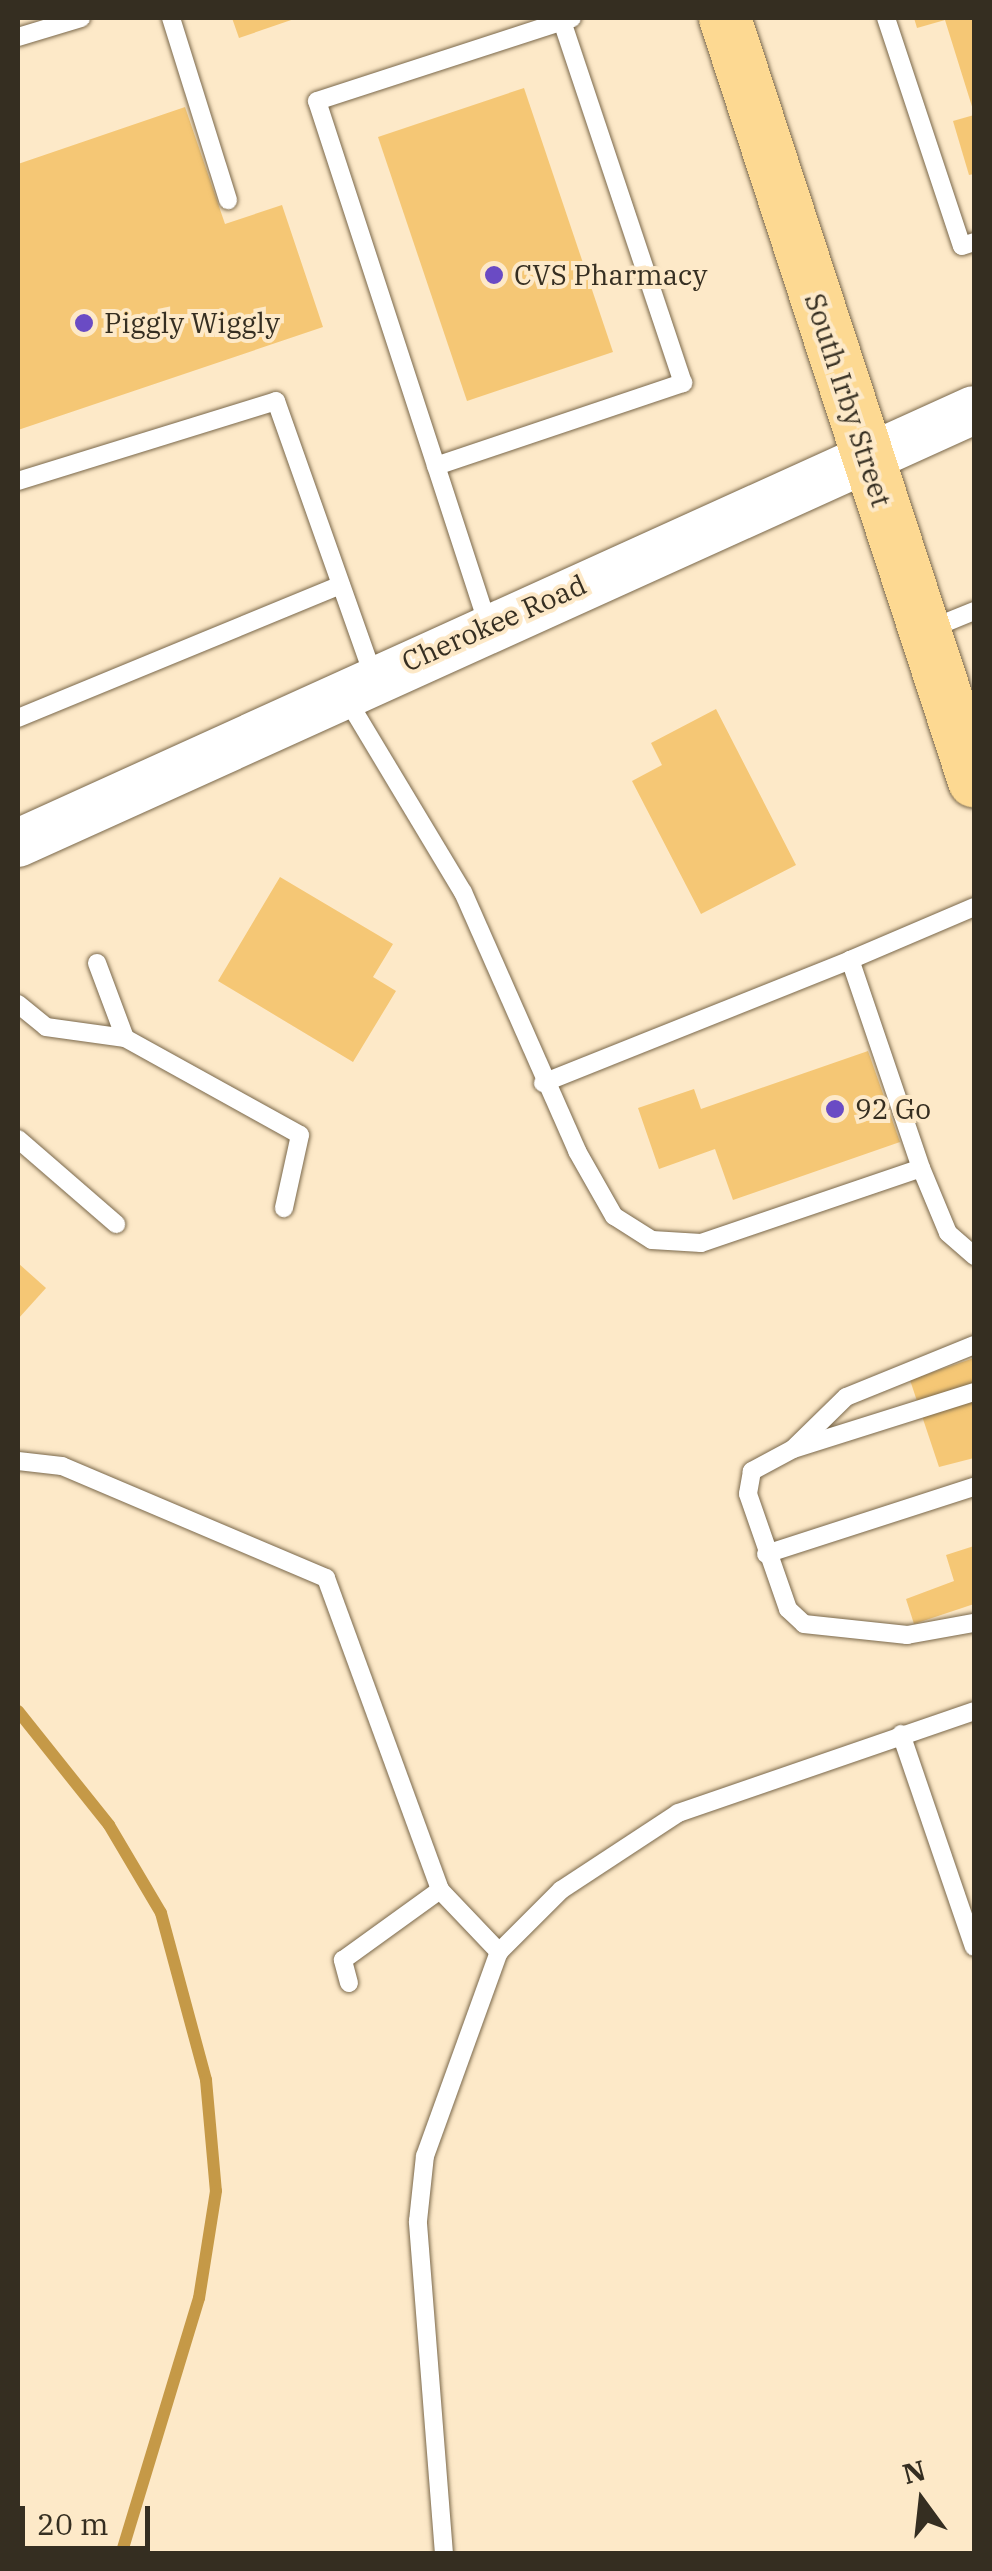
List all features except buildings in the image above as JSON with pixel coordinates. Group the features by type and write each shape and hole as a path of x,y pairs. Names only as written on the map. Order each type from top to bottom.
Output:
{"main road":[{"name":"South Irby Street","path":"725,18 865,457 972,768"}],"street":[{"name":"Cherokee Road","path":"18,843 488,625 974,410"}],"lane":[{"path":"18,38 81,18"},
{"path":"171,18 228,200"},
{"path":"886,18 962,246 974,242"},
{"path":"436,466 683,383 567,19 316,100 488,625"},
{"path":"18,481 276,401 341,585 358,684 463,892 543,1084 614,1216 652,1240 701,1242 921,1168"},
{"path":"18,718 341,585"},
{"path":"925,631 974,612"},
{"path":"543,1084 974,907"},
{"path":"850,960 921,1168 948,1233 974,1256"},
{"path":"97,963 125,1038"},
{"path":"18,1004 46,1027 125,1038 300,1135 284,1208"},
{"path":"18,1139 116,1224"},
{"path":"794,1448 846,1397 974,1346"},
{"path":"974,1392 794,1448 752,1471 748,1494 766,1554 804,1624 907,1635 974,1623"},
{"path":"18,1461 62,1466 326,1578 440,1890 499,1952"},
{"path":"766,1554 974,1487"},
{"path":"444,2554 418,2221 425,2156 499,1952 561,1890 678,1813 974,1711"},
{"path":"901,1734 974,1947"},
{"path":"349,1983 342,1960 440,1890"}],"waterway":[{"path":"18,1711 109,1825 161,1913 206,2080 216,2191 199,2298 121,2554"}],"place":[{"name":"CVS Pharmacy","path":"494,275"},
{"name":"Piggly Wiggly","path":"84,323"},
{"name":"92 Go","path":"835,1109"}]}
